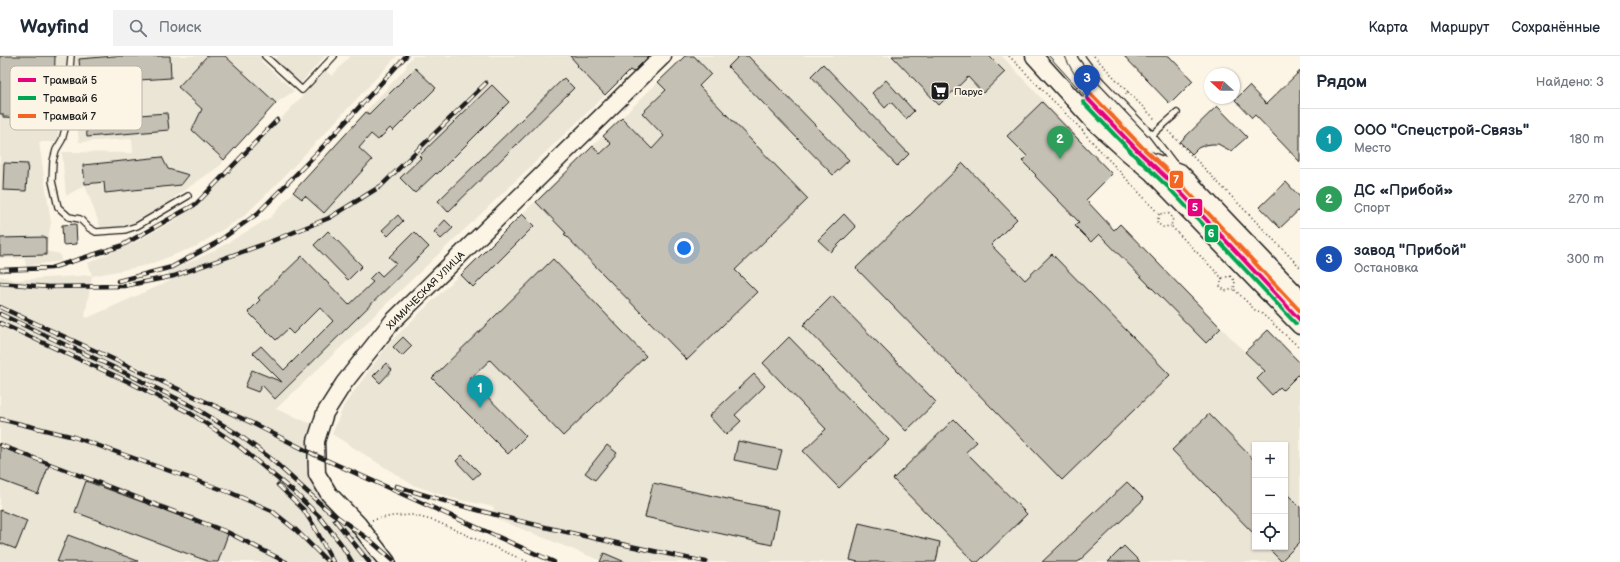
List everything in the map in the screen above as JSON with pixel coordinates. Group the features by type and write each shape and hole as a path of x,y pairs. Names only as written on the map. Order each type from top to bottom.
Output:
{"street":[{"name":"ХИМИЧЕСКАЯ УЛИЦА","path":"386,562 358,524 329,494 317,474 315,455 316,441 325,413 344,383 392,322 663,56"},
{"path":"1034,56 1089,127 1127,152 1156,177 1300,326"},
{"path":"1127,152 1180,172 1300,298"}],"lane":[{"path":"70,66 71,56"},
{"path":"265,56 302,90 334,56"},
{"path":"1081,56 1096,76 1152,135 1180,172"},
{"path":"1152,135 1177,113"},
{"path":"65,130 53,161 52,181 58,207 69,217 80,219 89,228 96,232 125,230 149,219 188,196"}],"path":[{"path":"1009,56 1089,127 1159,214 1158,223 1163,228 1171,226"},
{"path":"1128,92 1156,120"},
{"path":"1167,131 1300,267"},
{"path":"1159,214 1168,213 1173,218 1171,226"},
{"path":"1171,226 1222,278"},
{"path":"1222,278 1230,276 1235,281 1234,289"},
{"path":"1222,278 1220,286 1225,291 1234,289"},
{"path":"1234,289 1255,310 1260,312 1300,348"},
{"path":"358,524 393,516 412,515 435,521 528,562"}],"shaded area":[{"path":"0,56 67,56 66,66 10,66 10,130 58,130 57,142 39,142 51,223 46,251 60,254 61,261 26,266 25,259 0,258"},
{"path":"76,56 264,56 261,61 294,91 276,103 221,165 136,224 101,229 85,185 66,196 62,152 133,153 132,139 79,142 77,130 142,130 142,66 75,66"},
{"path":"278,56 325,56 300,84 274,60"},
{"path":"350,56 397,56 276,185 244,216 197,246 148,265 92,276 85,316 87,318 170,281 168,272 214,251 271,217 406,68 407,63 413,56 653,56 639,70 632,70 276,409 314,425 307,470 319,487 381,562 0,562 0,276 15,280 92,275 88,263 136,242 177,219 216,187 326,71 332,76"},
{"path":"685,56 1002,56 1112,174 1086,200 1114,229 1120,224 1245,352 1268,330 1300,363 1300,562 604,562 492,517 494,507 451,498 413,485 332,434 344,405 390,342"}],"building":[{"path":"0,56 55,56 55,66 10,66 10,117 3,117 3,114 0,114"},
{"path":"114,56 170,56 171,78 142,80 142,66 80,66 79,59"},
{"path":"207,56 225,56 276,103 224,160 192,130 202,109 178,87"},
{"path":"570,56 649,56 633,72 630,70 605,95 577,66 578,65"},
{"path":"685,56 694,56 711,74 699,86 808,199 735,270 757,292 687,360 564,234 566,233 536,202 593,146 600,154 611,144 603,136 622,118 652,149 664,136 642,113 666,90 658,82"},
{"path":"739,56 748,56 849,160 833,175 728,67"},
{"name":"Парус","path":"892,56 989,56 1005,72 983,93 968,77 939,105"},
{"path":"1124,56 1169,56 1193,81 1170,104"},
{"path":"823,64 909,154 897,166 811,76"},
{"path":"415,68 436,88 393,131 390,128 378,140 371,134 359,148 372,160 324,213 305,196 302,199 293,192 366,112 369,114"},
{"path":"1300,71 1300,162 1255,115 1252,118 1239,104 1240,104 1240,95 1249,86 1266,104"},
{"path":"564,78 574,88 448,212 438,201"},
{"path":"886,80 914,111 906,119 891,102 885,108 872,93"},
{"path":"492,85 509,102 437,174 436,173 415,193 400,178 421,158 419,156"},
{"path":"1042,102 1112,174 1086,200 1114,230 1120,224 1221,328 1206,343 1099,234 1091,242 1075,226 1079,222 1022,161 1027,156 1007,136"},
{"path":"1217,106 1247,137 1231,151 1218,144 1212,144 1198,148 1192,154 1180,142"},
{"path":"167,113 169,130 87,137 87,130 142,130 142,115"},
{"path":"162,157 168,169 189,175 181,185 105,193 104,182 85,184 83,165"},
{"path":"4,163 28,164 26,191 3,190"},
{"path":"963,163 1017,219 991,245 1025,280 1052,254 1170,375 1062,480 856,268"},
{"path":"1286,182 1300,197 1300,209 1280,228 1260,207"},
{"path":"522,214 534,226 473,287 461,275"},
{"path":"844,214 856,227 831,252 818,240"},
{"path":"398,215 403,221 388,236 382,230"},
{"path":"445,220 453,228 441,239 434,232"},
{"path":"76,224 77,244 63,245 62,225"},
{"path":"328,231 362,266 348,280 314,245"},
{"path":"414,232 429,247 275,399 262,385 258,392 245,387 252,370 282,382 253,353 261,346 284,370 333,321 320,307 293,334 288,329 276,340 248,312 260,300 258,298 302,256 349,305 373,282 369,279 377,271 382,276 396,263 389,257"},
{"path":"46,237 46,255 0,256 0,238"},
{"path":"553,259 646,356 563,436 490,360 470,379 526,436 508,454 432,378"},
{"path":"832,296 936,402 906,431 803,325"},
{"path":"1268,330 1300,363 1300,373 1283,390 1280,387 1272,395 1257,379 1265,371 1245,352"},
{"path":"403,337 412,346 402,356 393,347"},
{"path":"789,337 889,440 839,488 803,451 826,429 763,363"},
{"path":"386,363 392,370 380,383 373,376"},
{"path":"754,374 765,386 735,415 741,421 726,435 709,416"},
{"path":"1209,414 1252,458 1252,532 1172,450"},
{"path":"954,419 977,442 966,452 1027,514 978,562 974,562 893,479"},
{"path":"738,441 782,450 777,469 734,460"},
{"path":"607,445 617,453 595,480 585,473"},
{"path":"0,447 49,465 38,494 0,480"},
{"path":"462,455 480,473 473,479 456,461"},
{"path":"86,481 228,534 218,562 210,562 75,512"},
{"path":"1127,482 1144,499 1078,562 1042,562"},
{"path":"653,483 779,510 772,545 645,517"},
{"path":"1288,495 1300,507 1300,542 1281,561 1270,550 1288,550"},
{"path":"0,510 27,521 16,549 0,543"},
{"path":"859,523 940,542 936,562 858,562 850,560"},
{"path":"68,535 138,561 57,562"},
{"path":"1124,546 1140,562 1108,562"},
{"path":"604,553 625,562 600,562"}],"tram line":[{"path":"1049,56 1087,98"},
{"path":"1065,56 1075,75 1082,84 1121,125"},
{"name":"7","path":"1091,94 1142,147 1175,178 1300,311"},
{"name":"5","path":"1087,98 1138,151 1171,182 1300,320"},
{"name":"6","path":"1083,102 1134,155 1167,186 1296,324"}],"railway":[{"path":"118,281 172,267 216,243 257,214 317,153 406,56"},
{"path":"0,283 48,287 124,286 174,276 267,243 329,218 381,186 486,83"},
{"path":"0,270 51,268 121,246 196,204 277,120"},
{"path":"0,307 252,423 315,455 554,562"},
{"path":"0,314 192,406 239,435 270,458 325,508 371,541 395,562"},
{"path":"0,323 129,382 190,413 235,443 295,493 320,517 341,544 352,562"},
{"path":"0,419 74,437 229,492 272,511 296,530 328,562"},
{"path":"0,445 227,532 286,562"},
{"path":"278,485 303,509 333,562"},
{"path":"396,486 511,519 706,562"},
{"path":"335,520 369,562"}],"place":[{"name":"Парус","path":"940,91"},
{"name":"завод \"Прибой\"","path":"1087,98"},
{"name":"ДC «Прибой»","path":"1060,159"},
{"name":"ООО \"Спецстрой-Связь\"","path":"480,408"}]}
